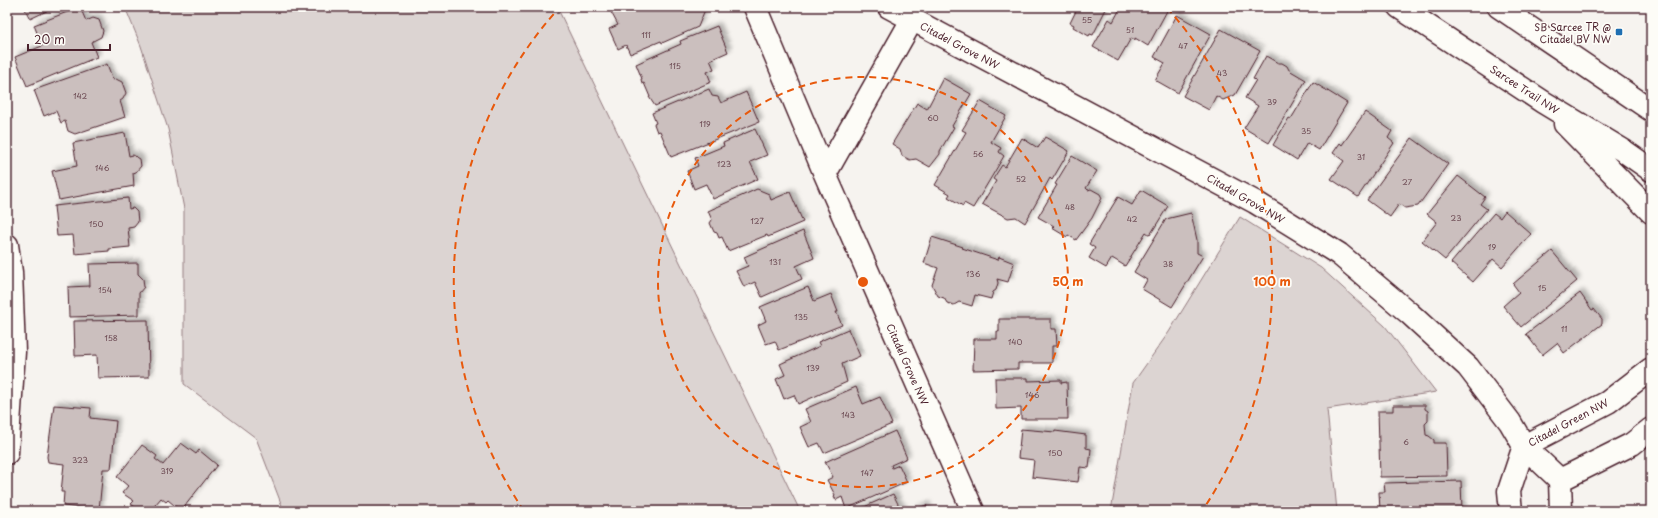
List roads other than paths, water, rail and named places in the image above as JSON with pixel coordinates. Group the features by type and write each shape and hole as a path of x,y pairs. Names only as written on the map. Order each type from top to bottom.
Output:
{"street":[{"name":"Citadel Grove NW","path":"755,7 825,174 973,511"},
{"name":"Citadel Grove NW","path":"889,7 1255,202 1339,254 1409,313 1468,367 1510,422 1524,446"},
{"name":"Sarcee Trail NW","path":"1399,7 1543,102 1624,151 1651,170"},
{"path":"1499,7 1651,110"},
{"name":"Citadel Grove NW","path":"825,174 912,20"},
{"path":"1543,102 1651,212"},
{"path":"7,245 11,272 14,352 7,453"},
{"name":"Citadel Green NW","path":"1511,511 1509,491 1524,446 1608,402 1651,369"},
{"path":"1561,511 1560,480 1632,444 1651,429"},
{"name":"Citadel Green NW","path":"1524,446 1560,480"}],"place":[{"name":"SB Sarcee TR @ Citadel BV NW","path":"1619,32"}]}
